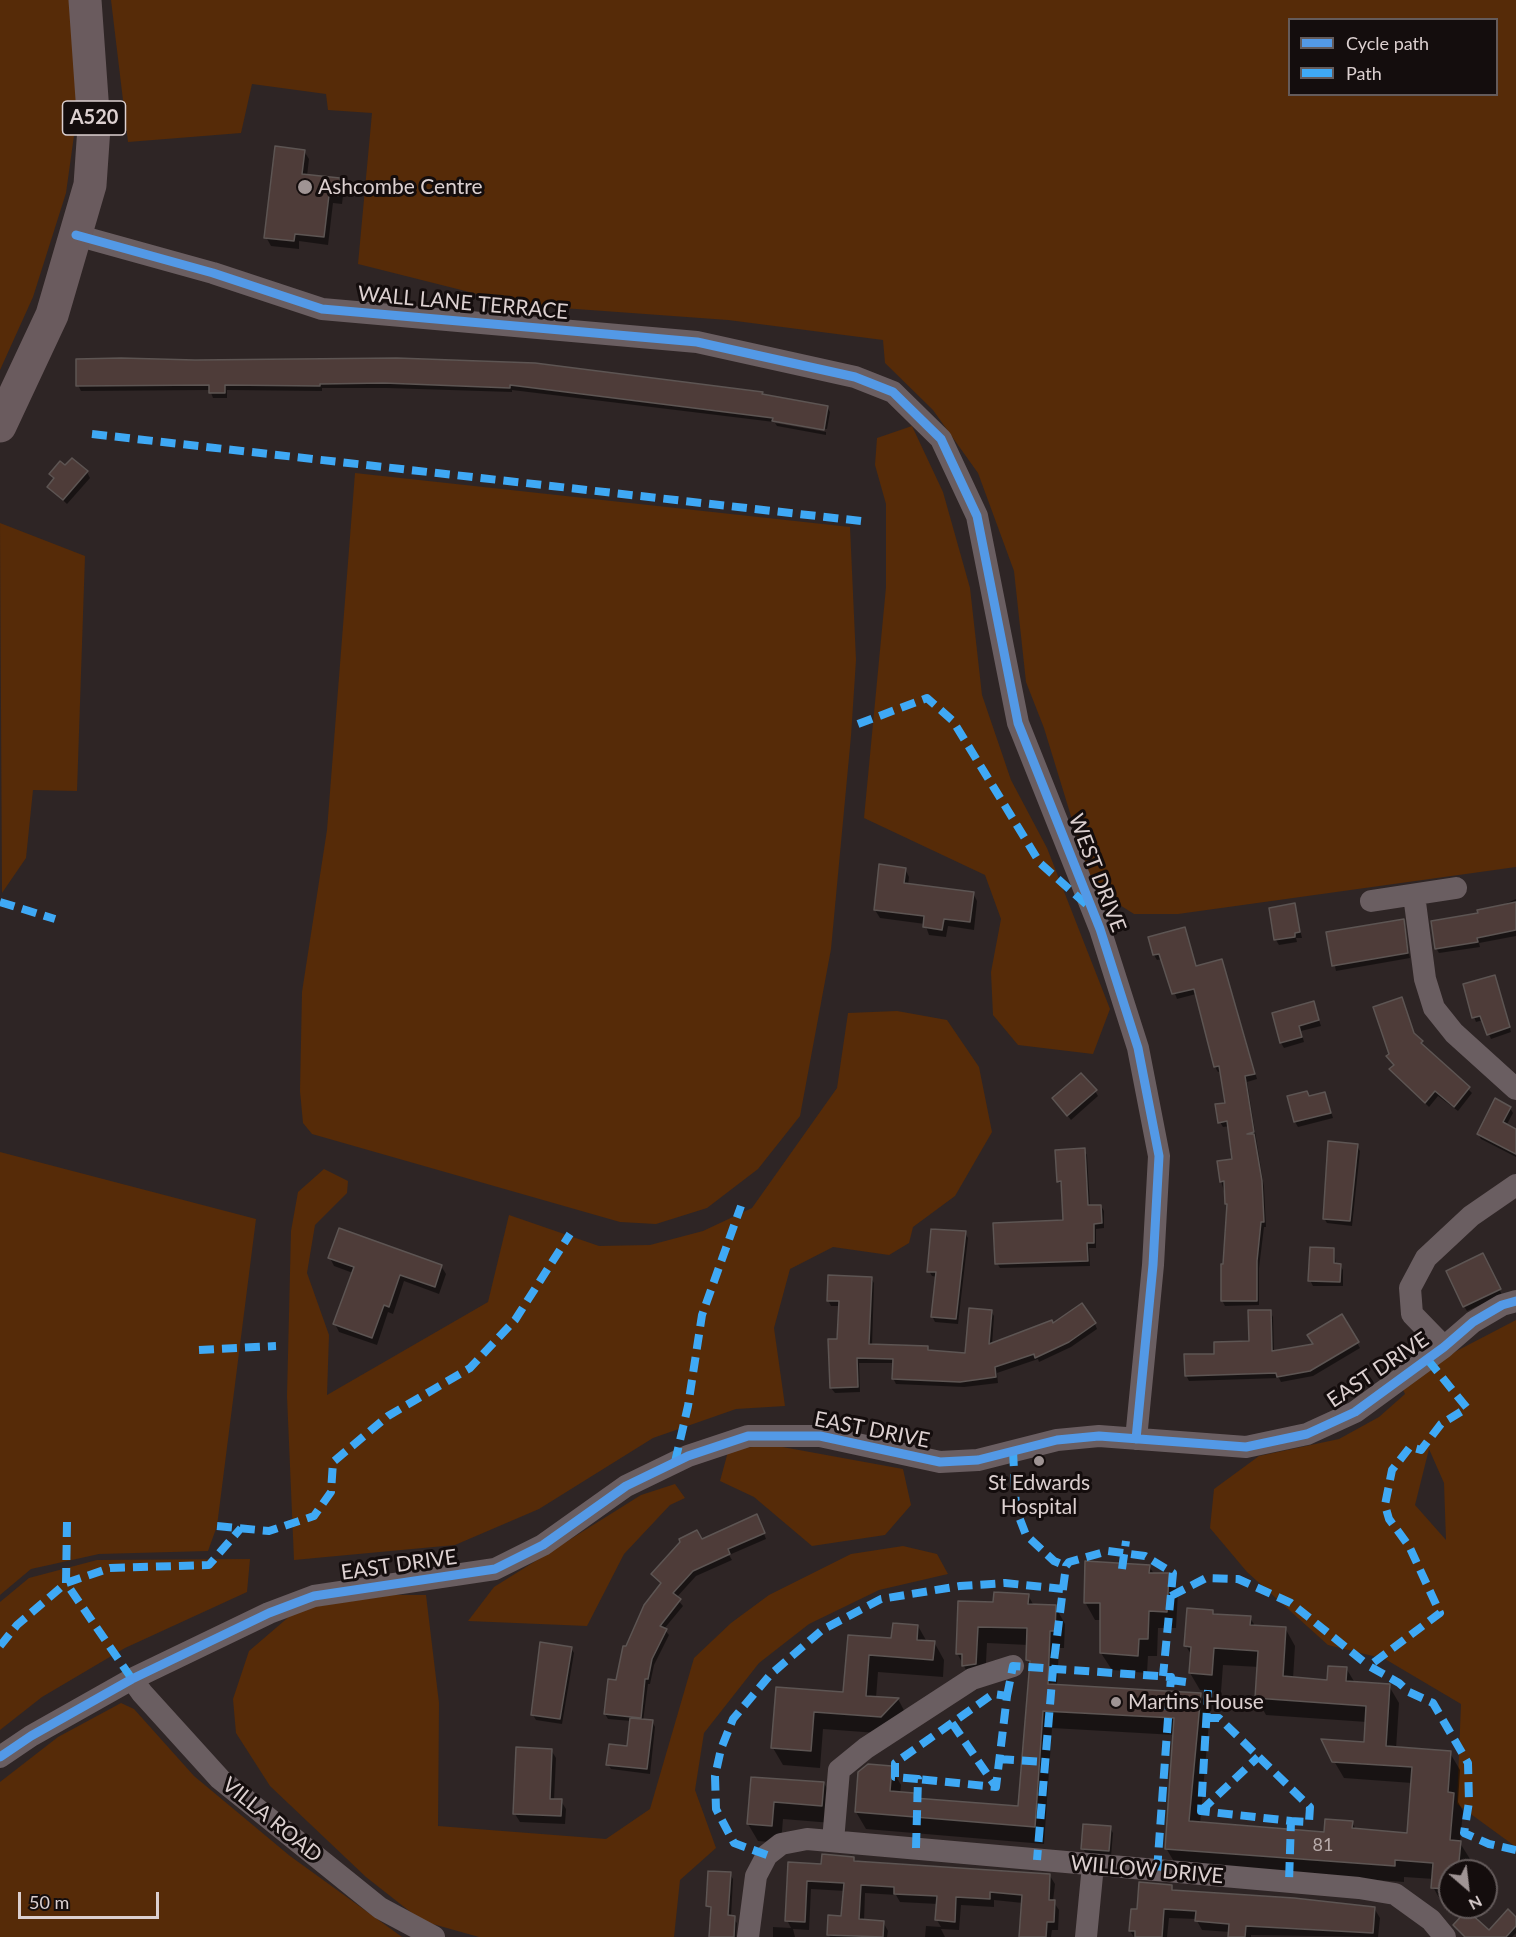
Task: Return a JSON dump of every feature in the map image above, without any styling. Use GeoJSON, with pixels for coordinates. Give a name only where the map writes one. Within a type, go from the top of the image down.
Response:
{"type":"FeatureCollection","features":[{"type":"Feature","properties":{"kind":"highway","name":"A520"},"geometry":{"type":"LineString","coordinates":[[0,426],[52,315],[90,184],[94,127],[85,0]]}},
{"type":"Feature","properties":{"kind":"street","name":"WALL LANE TERRACE"},"geometry":{"type":"LineString","coordinates":[[76,235],[213,273],[322,309],[697,342],[855,377]]}},
{"type":"Feature","properties":{"kind":"street","name":"WEST DRIVE"},"geometry":{"type":"LineString","coordinates":[[855,377],[893,392],[941,439],[977,516],[1018,723],[1100,929],[1138,1048],[1159,1156],[1152,1276],[1136,1439]]}},
{"type":"Feature","properties":{"kind":"street"},"geometry":{"type":"LineString","coordinates":[[1371,901],[1456,888]]}},
{"type":"Feature","properties":{"kind":"street"},"geometry":{"type":"LineString","coordinates":[[1414,895],[1425,979],[1434,1008],[1454,1034],[1516,1089]]}},
{"type":"Feature","properties":{"kind":"street"},"geometry":{"type":"LineString","coordinates":[[1444,1347],[1412,1314],[1410,1288],[1426,1258],[1472,1216],[1516,1185]]}},
{"type":"Feature","properties":{"kind":"street","name":"EAST DRIVE"},"geometry":{"type":"LineString","coordinates":[[0,1757],[132,1679],[201,1644],[314,1596],[495,1569],[543,1545],[626,1486],[688,1456],[748,1436],[820,1437],[940,1462],[978,1460],[1057,1440],[1099,1436],[1246,1447],[1307,1434],[1355,1412],[1444,1347],[1473,1322],[1502,1305],[1516,1301]]}},
{"type":"Feature","properties":{"kind":"street"},"geometry":{"type":"LineString","coordinates":[[833,1841],[839,1770],[866,1748],[972,1679],[1013,1666]]}},
{"type":"Feature","properties":{"kind":"street","name":"VILLA ROAD"},"geometry":{"type":"LineString","coordinates":[[132,1679],[220,1779],[380,1908],[434,1937]]}},
{"type":"Feature","properties":{"kind":"street","name":"WILLOW DRIVE"},"geometry":{"type":"LineString","coordinates":[[748,1937],[756,1876],[766,1855],[781,1844],[807,1839],[1359,1888],[1395,1894],[1431,1920],[1445,1937]]}},
{"type":"Feature","properties":{"kind":"street"},"geometry":{"type":"LineString","coordinates":[[1086,1937],[1093,1865]]}},
{"type":"Feature","properties":{"kind":"shaded area"},"geometry":{"type":"Polygon","coordinates":[[[0,0],[69,0],[79,54],[76,121],[66,193],[33,297],[0,370],[0,0]]]}},
{"type":"Feature","properties":{"kind":"shaded area"},"geometry":{"type":"Polygon","coordinates":[[[111,0],[1516,0],[1516,867],[1178,914],[1134,914],[1093,888],[1044,728],[1026,682],[1014,571],[978,473],[933,410],[885,363],[883,340],[728,320],[521,305],[358,264],[372,113],[328,110],[326,94],[252,84],[241,133],[128,142],[111,0]]]}},
{"type":"Feature","properties":{"kind":"shaded area"},"geometry":{"type":"Polygon","coordinates":[[[912,426],[943,492],[970,588],[982,695],[1011,780],[1047,848],[1110,1009],[1093,1054],[1018,1045],[993,1015],[991,972],[1001,919],[985,875],[864,818],[886,587],[886,504],[875,465],[877,438],[912,426]]]}},
{"type":"Feature","properties":{"kind":"shaded area"},"geometry":{"type":"Polygon","coordinates":[[[355,473],[850,527],[856,660],[851,736],[831,949],[800,1116],[758,1169],[707,1208],[656,1224],[620,1222],[312,1134],[303,1123],[300,1091],[302,992],[327,830],[355,473]]]}},
{"type":"Feature","properties":{"kind":"shaded area"},"geometry":{"type":"Polygon","coordinates":[[[0,523],[85,556],[77,791],[33,790],[26,858],[2,893],[0,523]]]}},
{"type":"Feature","properties":{"kind":"shaded area"},"geometry":{"type":"Polygon","coordinates":[[[897,1011],[947,1020],[979,1067],[992,1132],[955,1196],[913,1227],[909,1243],[889,1255],[833,1247],[790,1269],[774,1328],[785,1406],[736,1409],[653,1438],[539,1509],[455,1545],[294,1560],[287,1396],[291,1231],[298,1192],[324,1169],[348,1181],[347,1193],[315,1225],[307,1273],[329,1335],[327,1395],[488,1302],[509,1215],[599,1246],[650,1245],[703,1231],[752,1208],[837,1088],[848,1013],[897,1011]]]}},
{"type":"Feature","properties":{"kind":"shaded area"},"geometry":{"type":"Polygon","coordinates":[[[0,1152],[256,1219],[217,1526],[208,1551],[99,1554],[31,1569],[0,1595],[0,1152]]]}},
{"type":"Feature","properties":{"kind":"shaded area"},"geometry":{"type":"Polygon","coordinates":[[[1516,1320],[1516,1847],[1457,1804],[1461,1704],[1385,1659],[1328,1645],[1247,1572],[1210,1528],[1214,1489],[1259,1456],[1339,1439],[1379,1417],[1405,1394],[1399,1381],[1516,1320]],[[1429,1449],[1415,1505],[1446,1540],[1444,1483],[1429,1449]]]}},
{"type":"Feature","properties":{"kind":"shaded area"},"geometry":{"type":"Polygon","coordinates":[[[777,1446],[903,1469],[911,1505],[885,1535],[812,1546],[754,1497],[720,1481],[729,1448],[777,1446]]]}},
{"type":"Feature","properties":{"kind":"shaded area"},"geometry":{"type":"Polygon","coordinates":[[[675,1484],[685,1498],[670,1505],[624,1554],[587,1626],[468,1621],[494,1587],[641,1495],[675,1484]]]}},
{"type":"Feature","properties":{"kind":"shaded area"},"geometry":{"type":"Polygon","coordinates":[[[903,1546],[937,1554],[948,1574],[879,1590],[809,1624],[759,1663],[704,1733],[695,1790],[716,1848],[680,1880],[674,1937],[479,1937],[422,1921],[366,1877],[270,1786],[236,1733],[233,1699],[249,1651],[298,1609],[392,1595],[426,1595],[439,1703],[438,1826],[606,1839],[650,1809],[694,1658],[731,1623],[769,1595],[851,1554],[903,1546]]]}},
{"type":"Feature","properties":{"kind":"shaded area"},"geometry":{"type":"Polygon","coordinates":[[[250,1559],[247,1592],[125,1648],[42,1697],[0,1730],[0,1602],[29,1578],[97,1560],[250,1559]]]}},
{"type":"Feature","properties":{"kind":"shaded area"},"geometry":{"type":"Polygon","coordinates":[[[121,1703],[134,1709],[194,1776],[290,1856],[402,1937],[0,1937],[0,1782],[58,1737],[121,1703]]]}},
{"type":"Feature","properties":{"kind":"building","name":"Ashcombe Centre"},"geometry":{"type":"Polygon","coordinates":[[[275,146],[305,150],[302,174],[340,178],[338,196],[329,195],[324,237],[295,234],[294,241],[264,238],[275,146]]]}},
{"type":"Feature","properties":{"kind":"building"},"geometry":{"type":"Polygon","coordinates":[[[397,358],[535,363],[763,392],[762,394],[828,406],[824,430],[772,421],[773,418],[510,385],[510,388],[384,383],[320,384],[320,386],[225,385],[225,393],[209,393],[209,385],[76,386],[76,359],[195,360],[397,358]]]}},
{"type":"Feature","properties":{"kind":"building"},"geometry":{"type":"Polygon","coordinates":[[[72,458],[88,471],[63,500],[47,487],[54,478],[49,474],[60,461],[65,465],[72,458]]]}},
{"type":"Feature","properties":{"kind":"building"},"geometry":{"type":"Polygon","coordinates":[[[879,864],[906,868],[904,883],[974,892],[970,922],[944,919],[942,930],[923,927],[924,916],[874,910],[879,864]]]}},
{"type":"Feature","properties":{"kind":"building"},"geometry":{"type":"Polygon","coordinates":[[[1516,902],[1516,930],[1477,938],[1478,942],[1435,949],[1431,921],[1478,913],[1477,910],[1516,902]]]}},
{"type":"Feature","properties":{"kind":"building"},"geometry":{"type":"Polygon","coordinates":[[[1295,903],[1300,932],[1295,933],[1295,937],[1274,940],[1269,908],[1295,903]]]}},
{"type":"Feature","properties":{"kind":"building"},"geometry":{"type":"Polygon","coordinates":[[[1404,919],[1408,953],[1332,966],[1326,932],[1404,919]]]}},
{"type":"Feature","properties":{"kind":"building"},"geometry":{"type":"Polygon","coordinates":[[[1185,927],[1196,966],[1222,959],[1255,1074],[1245,1076],[1254,1132],[1247,1134],[1254,1134],[1262,1181],[1264,1222],[1261,1222],[1257,1261],[1257,1301],[1221,1301],[1221,1264],[1223,1264],[1227,1204],[1225,1204],[1224,1181],[1220,1182],[1217,1161],[1232,1159],[1227,1121],[1218,1123],[1215,1104],[1225,1103],[1219,1066],[1214,1067],[1194,989],[1172,994],[1159,954],[1153,955],[1148,937],[1185,927]]]}},
{"type":"Feature","properties":{"kind":"building"},"geometry":{"type":"Polygon","coordinates":[[[1495,975],[1510,1027],[1487,1035],[1480,1016],[1472,1018],[1463,984],[1495,975]]]}},
{"type":"Feature","properties":{"kind":"building"},"geometry":{"type":"Polygon","coordinates":[[[1402,997],[1414,1033],[1423,1041],[1421,1043],[1470,1087],[1454,1107],[1435,1091],[1425,1103],[1389,1069],[1394,1065],[1386,1056],[1389,1054],[1373,1007],[1402,997]]]}},
{"type":"Feature","properties":{"kind":"building"},"geometry":{"type":"Polygon","coordinates":[[[1314,1001],[1319,1020],[1299,1026],[1302,1037],[1280,1043],[1272,1013],[1314,1001]]]}},
{"type":"Feature","properties":{"kind":"building"},"geometry":{"type":"Polygon","coordinates":[[[1081,1073],[1097,1090],[1067,1116],[1052,1098],[1081,1073]]]}},
{"type":"Feature","properties":{"kind":"building"},"geometry":{"type":"Polygon","coordinates":[[[1307,1091],[1309,1096],[1325,1092],[1331,1113],[1294,1122],[1287,1096],[1307,1091]]]}},
{"type":"Feature","properties":{"kind":"building"},"geometry":{"type":"Polygon","coordinates":[[[1495,1098],[1511,1107],[1503,1122],[1516,1129],[1516,1154],[1477,1134],[1495,1098]]]}},
{"type":"Feature","properties":{"kind":"building"},"geometry":{"type":"Polygon","coordinates":[[[1328,1141],[1358,1144],[1350,1221],[1323,1219],[1328,1141]]]}},
{"type":"Feature","properties":{"kind":"building"},"geometry":{"type":"Polygon","coordinates":[[[1085,1148],[1088,1205],[1101,1205],[1102,1223],[1094,1224],[1094,1243],[1087,1243],[1088,1261],[995,1264],[993,1223],[1063,1220],[1061,1181],[1057,1182],[1055,1150],[1085,1148]]]}},
{"type":"Feature","properties":{"kind":"building"},"geometry":{"type":"Polygon","coordinates":[[[339,1228],[442,1265],[435,1287],[400,1275],[389,1307],[384,1305],[372,1338],[333,1324],[354,1267],[328,1258],[339,1228]]]}},
{"type":"Feature","properties":{"kind":"building"},"geometry":{"type":"Polygon","coordinates":[[[931,1229],[966,1231],[956,1319],[931,1317],[936,1272],[927,1272],[931,1229]]]}},
{"type":"Feature","properties":{"kind":"building"},"geometry":{"type":"Polygon","coordinates":[[[1310,1247],[1334,1248],[1334,1263],[1341,1264],[1340,1282],[1308,1281],[1310,1247]]]}},
{"type":"Feature","properties":{"kind":"building"},"geometry":{"type":"Polygon","coordinates":[[[1483,1253],[1501,1289],[1463,1307],[1446,1271],[1483,1253]]]}},
{"type":"Feature","properties":{"kind":"building"},"geometry":{"type":"Polygon","coordinates":[[[828,1275],[872,1277],[869,1344],[928,1346],[928,1350],[965,1353],[969,1308],[992,1310],[989,1344],[1052,1320],[1053,1323],[1082,1303],[1096,1323],[1069,1342],[1035,1358],[1034,1354],[995,1367],[996,1377],[960,1382],[892,1379],[893,1359],[857,1358],[858,1387],[830,1388],[828,1339],[837,1339],[839,1301],[827,1301],[828,1275]]]}},
{"type":"Feature","properties":{"kind":"building"},"geometry":{"type":"Polygon","coordinates":[[[1248,1310],[1271,1310],[1272,1351],[1313,1344],[1307,1335],[1342,1314],[1359,1342],[1310,1371],[1277,1377],[1276,1373],[1185,1376],[1184,1354],[1214,1354],[1214,1342],[1249,1341],[1248,1310]]]}},
{"type":"Feature","properties":{"kind":"building"},"geometry":{"type":"Polygon","coordinates":[[[757,1514],[765,1533],[728,1549],[730,1554],[693,1571],[673,1593],[681,1599],[660,1626],[667,1629],[652,1659],[648,1679],[645,1679],[641,1718],[604,1714],[608,1679],[616,1680],[623,1646],[626,1646],[644,1605],[661,1583],[651,1574],[680,1542],[679,1539],[697,1530],[702,1539],[757,1514]]]}},
{"type":"Feature","properties":{"kind":"building"},"geometry":{"type":"Polygon","coordinates":[[[1085,1561],[1150,1565],[1149,1573],[1169,1573],[1167,1612],[1149,1611],[1148,1639],[1139,1639],[1138,1656],[1100,1653],[1100,1603],[1084,1603],[1085,1561]]]}},
{"type":"Feature","properties":{"kind":"building"},"geometry":{"type":"Polygon","coordinates":[[[994,1592],[1029,1594],[1028,1604],[1056,1605],[1055,1631],[1050,1631],[1048,1684],[1201,1693],[1189,1821],[1324,1832],[1325,1819],[1353,1821],[1352,1828],[1407,1833],[1412,1767],[1332,1762],[1321,1739],[1364,1742],[1366,1706],[1255,1698],[1258,1651],[1214,1648],[1212,1675],[1189,1673],[1191,1647],[1184,1646],[1187,1608],[1213,1610],[1213,1614],[1251,1616],[1250,1625],[1286,1627],[1283,1676],[1327,1680],[1328,1666],[1347,1667],[1346,1681],[1390,1684],[1386,1746],[1451,1751],[1448,1792],[1454,1793],[1450,1840],[1461,1841],[1459,1859],[1438,1859],[1438,1888],[1431,1888],[1433,1863],[1395,1860],[1395,1866],[1165,1849],[1174,1718],[1043,1711],[1035,1827],[855,1812],[858,1772],[868,1764],[892,1766],[890,1791],[914,1793],[914,1798],[1018,1806],[1030,1661],[1026,1660],[1027,1628],[978,1627],[976,1664],[962,1666],[962,1654],[956,1654],[958,1601],[993,1602],[994,1592]]]}},
{"type":"Feature","properties":{"kind":"building"},"geometry":{"type":"Polygon","coordinates":[[[893,1623],[918,1625],[917,1640],[935,1641],[933,1660],[869,1655],[866,1696],[899,1698],[881,1717],[814,1712],[811,1751],[771,1748],[776,1687],[843,1692],[848,1635],[891,1638],[893,1623]]]}},
{"type":"Feature","properties":{"kind":"building"},"geometry":{"type":"Polygon","coordinates":[[[540,1642],[572,1647],[560,1719],[531,1715],[540,1642]]]}},
{"type":"Feature","properties":{"kind":"building"},"geometry":{"type":"Polygon","coordinates":[[[630,1718],[653,1720],[647,1769],[606,1765],[609,1744],[627,1746],[630,1718]]]}},
{"type":"Feature","properties":{"kind":"building"},"geometry":{"type":"Polygon","coordinates":[[[516,1747],[552,1749],[550,1799],[562,1799],[561,1816],[513,1814],[516,1747]]]}},
{"type":"Feature","properties":{"kind":"building"},"geometry":{"type":"Polygon","coordinates":[[[751,1777],[824,1782],[822,1806],[774,1802],[772,1826],[747,1824],[751,1777]]]}},
{"type":"Feature","properties":{"kind":"building"},"geometry":{"type":"Polygon","coordinates":[[[1083,1824],[1111,1826],[1109,1851],[1081,1849],[1083,1824]]]}},
{"type":"Feature","properties":{"kind":"building"},"geometry":{"type":"Polygon","coordinates":[[[822,1854],[854,1857],[854,1861],[1050,1874],[1049,1900],[1055,1900],[1054,1922],[1047,1922],[1046,1937],[1019,1937],[1022,1895],[990,1892],[990,1899],[956,1897],[955,1922],[935,1920],[937,1896],[894,1894],[894,1887],[861,1885],[859,1919],[884,1921],[883,1937],[827,1935],[828,1915],[841,1916],[844,1883],[807,1881],[805,1922],[785,1921],[788,1862],[821,1864],[822,1854]]]}},
{"type":"Feature","properties":{"kind":"building"},"geometry":{"type":"Polygon","coordinates":[[[708,1871],[731,1872],[728,1915],[735,1916],[734,1937],[709,1937],[711,1907],[706,1906],[708,1871]]]}},
{"type":"Feature","properties":{"kind":"building"},"geometry":{"type":"Polygon","coordinates":[[[1139,1882],[1172,1885],[1172,1890],[1294,1898],[1375,1907],[1373,1933],[1246,1926],[1245,1937],[1228,1937],[1229,1924],[1195,1921],[1196,1911],[1164,1909],[1162,1937],[1135,1937],[1135,1931],[1129,1931],[1131,1909],[1137,1909],[1139,1882]]]}},
{"type":"Feature","properties":{"kind":"building"},"geometry":{"type":"Polygon","coordinates":[[[1508,1909],[1516,1917],[1516,1926],[1506,1937],[1465,1937],[1453,1925],[1459,1919],[1477,1919],[1489,1930],[1508,1909]]]}},
{"type":"Feature","properties":{"kind":"marked path"},"geometry":{"type":"LineString","coordinates":[[92,434],[861,521]]}},
{"type":"Feature","properties":{"kind":"marked path"},"geometry":{"type":"LineString","coordinates":[[858,724],[927,698],[953,721],[1040,863],[1088,906]]}},
{"type":"Feature","properties":{"kind":"marked path"},"geometry":{"type":"LineString","coordinates":[[0,902],[55,919]]}},
{"type":"Feature","properties":{"kind":"marked path"},"geometry":{"type":"LineString","coordinates":[[675,1462],[688,1406],[702,1315],[741,1206]]}},
{"type":"Feature","properties":{"kind":"marked path"},"geometry":{"type":"LineString","coordinates":[[217,1526],[269,1531],[314,1516],[331,1492],[333,1462],[388,1416],[470,1368],[515,1320],[570,1234]]}},
{"type":"Feature","properties":{"kind":"marked path"},"geometry":{"type":"LineString","coordinates":[[199,1350],[276,1346]]}},
{"type":"Feature","properties":{"kind":"marked path"},"geometry":{"type":"LineString","coordinates":[[1428,1360],[1467,1408],[1441,1424],[1421,1450],[1410,1447],[1392,1470],[1385,1505],[1389,1519],[1409,1546],[1440,1613],[1369,1666],[1399,1683],[1409,1692],[1433,1703],[1468,1763],[1469,1802],[1464,1833],[1489,1844],[1516,1850]]}},
{"type":"Feature","properties":{"kind":"marked path"},"geometry":{"type":"LineString","coordinates":[[1013,1451],[1016,1509],[1026,1535],[1054,1561],[1066,1566]]}},
{"type":"Feature","properties":{"kind":"marked path"},"geometry":{"type":"LineString","coordinates":[[67,1522],[66,1583],[132,1679]]}},
{"type":"Feature","properties":{"kind":"marked path"},"geometry":{"type":"LineString","coordinates":[[0,1646],[17,1625],[66,1583],[110,1568],[209,1565],[241,1528]]}},
{"type":"Feature","properties":{"kind":"marked path"},"geometry":{"type":"LineString","coordinates":[[1122,1569],[1126,1541]]}},
{"type":"Feature","properties":{"kind":"marked path"},"geometry":{"type":"LineString","coordinates":[[1063,1589],[1066,1566],[1069,1562],[1108,1551],[1145,1556],[1173,1573],[1163,1676]]}},
{"type":"Feature","properties":{"kind":"marked path"},"geometry":{"type":"LineString","coordinates":[[1171,1596],[1206,1578],[1238,1579],[1291,1603],[1369,1666]]}},
{"type":"Feature","properties":{"kind":"marked path"},"geometry":{"type":"LineString","coordinates":[[767,1855],[734,1843],[716,1809],[715,1776],[721,1749],[733,1719],[770,1675],[822,1630],[881,1599],[960,1586],[1005,1583],[1063,1589],[1053,1669],[1037,1860]]}},
{"type":"Feature","properties":{"kind":"marked path"},"geometry":{"type":"LineString","coordinates":[[1007,1696],[1013,1666],[1171,1677],[1157,1871]]}},
{"type":"Feature","properties":{"kind":"marked path"},"geometry":{"type":"LineString","coordinates":[[1171,1680],[1186,1682],[1185,1689]]}},
{"type":"Feature","properties":{"kind":"marked path"},"geometry":{"type":"LineString","coordinates":[[1208,1690],[1201,1811],[1291,1821],[1289,1882]]}},
{"type":"Feature","properties":{"kind":"marked path"},"geometry":{"type":"LineString","coordinates":[[916,1848],[918,1779],[895,1777],[895,1763],[993,1694],[1007,1696],[996,1787],[918,1779]]}},
{"type":"Feature","properties":{"kind":"marked path"},"geometry":{"type":"LineString","coordinates":[[1206,1718],[1219,1718],[1310,1807],[1309,1822],[1291,1821]]}},
{"type":"Feature","properties":{"kind":"marked path"},"geometry":{"type":"LineString","coordinates":[[952,1723],[996,1787]]}},
{"type":"Feature","properties":{"kind":"marked path"},"geometry":{"type":"LineString","coordinates":[[1201,1811],[1258,1757]]}},
{"type":"Feature","properties":{"kind":"marked path"},"geometry":{"type":"LineString","coordinates":[[999,1759],[1045,1762]]}},
{"type":"Feature","properties":{"kind":"cycle path"},"geometry":{"type":"LineString","coordinates":[[76,235],[213,273],[322,309],[697,342],[855,377],[893,392],[941,439],[977,516],[1018,723],[1100,929],[1138,1048],[1159,1156],[1153,1265],[1136,1439]]}},
{"type":"Feature","properties":{"kind":"cycle path"},"geometry":{"type":"LineString","coordinates":[[0,1757],[31,1736],[132,1679],[269,1613],[314,1596],[495,1569],[543,1545],[626,1486],[688,1456],[748,1436],[820,1436],[940,1462],[978,1460],[1057,1440],[1099,1436],[1246,1447],[1307,1434],[1355,1412],[1444,1347],[1473,1322],[1502,1305],[1516,1301]]}},
{"type":"Feature","properties":{"kind":"place","name":"Ashcombe Centre"},"geometry":{"type":"Point","coordinates":[305,187]}},
{"type":"Feature","properties":{"kind":"place","name":"St Edwards Hospital"},"geometry":{"type":"Point","coordinates":[1039,1461]}},
{"type":"Feature","properties":{"kind":"place","name":"Martins House"},"geometry":{"type":"Point","coordinates":[1116,1702]}}]}
